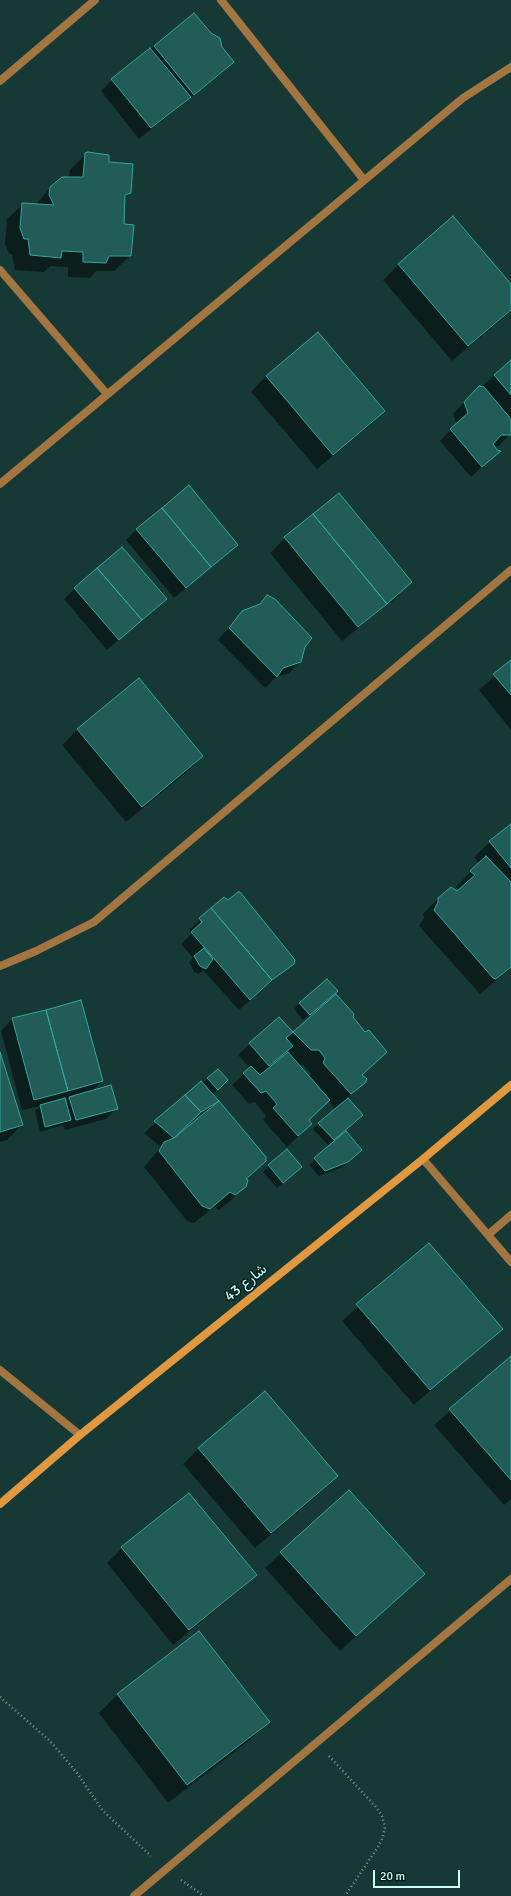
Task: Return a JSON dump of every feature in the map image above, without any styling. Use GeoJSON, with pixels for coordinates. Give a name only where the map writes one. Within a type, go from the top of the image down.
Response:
{"type":"FeatureCollection","features":[{"type":"Feature","properties":{"kind":"street"},"geometry":{"type":"LineString","coordinates":[[0,82],[95,0]]}},
{"type":"Feature","properties":{"kind":"street"},"geometry":{"type":"LineString","coordinates":[[222,0],[364,180]]}},
{"type":"Feature","properties":{"kind":"street"},"geometry":{"type":"LineString","coordinates":[[0,484],[463,98],[511,67]]}},
{"type":"Feature","properties":{"kind":"street"},"geometry":{"type":"LineString","coordinates":[[0,270],[107,394]]}},
{"type":"Feature","properties":{"kind":"street"},"geometry":{"type":"LineString","coordinates":[[0,966],[36,951],[94,922],[511,570]]}},
{"type":"Feature","properties":{"kind":"street","name":"شارع 43"},"geometry":{"type":"LineString","coordinates":[[0,1504],[80,1435],[423,1159],[511,1085]]}},
{"type":"Feature","properties":{"kind":"street"},"geometry":{"type":"LineString","coordinates":[[423,1159],[511,1262]]}},
{"type":"Feature","properties":{"kind":"street"},"geometry":{"type":"LineString","coordinates":[[488,1235],[511,1215]]}},
{"type":"Feature","properties":{"kind":"street"},"geometry":{"type":"LineString","coordinates":[[0,1370],[80,1435]]}},
{"type":"Feature","properties":{"kind":"street"},"geometry":{"type":"LineString","coordinates":[[134,1896],[511,1579]]}},
{"type":"Feature","properties":{"kind":"path"},"geometry":{"type":"LineString","coordinates":[[0,1697],[50,1741],[77,1773],[103,1811],[165,1869],[204,1896]]}},
{"type":"Feature","properties":{"kind":"path"},"geometry":{"type":"LineString","coordinates":[[317,1742],[376,1807],[382,1816],[385,1826],[383,1837],[378,1847],[345,1896]]}},
{"type":"Feature","properties":{"kind":"building"},"geometry":{"type":"Polygon","coordinates":[[[194,13],[211,33],[220,38],[222,47],[234,62],[194,95],[154,46],[194,13]]]}},
{"type":"Feature","properties":{"kind":"building"},"geometry":{"type":"Polygon","coordinates":[[[150,48],[191,97],[151,128],[111,79],[150,48]]]}},
{"type":"Feature","properties":{"kind":"building"},"geometry":{"type":"Polygon","coordinates":[[[88,152],[109,155],[109,162],[133,164],[131,193],[125,195],[124,224],[134,225],[131,256],[109,256],[106,263],[83,262],[83,252],[62,251],[61,258],[30,255],[28,239],[24,239],[20,228],[22,203],[54,205],[49,195],[50,187],[62,177],[83,177],[85,153],[88,152]]]}},
{"type":"Feature","properties":{"kind":"building"},"geometry":{"type":"Polygon","coordinates":[[[453,216],[511,284],[511,310],[468,346],[398,264],[453,216]]]}},
{"type":"Feature","properties":{"kind":"building"},"geometry":{"type":"Polygon","coordinates":[[[318,332],[385,411],[333,455],[266,376],[318,332]]]}},
{"type":"Feature","properties":{"kind":"building"},"geometry":{"type":"Polygon","coordinates":[[[511,360],[511,395],[494,375],[511,360]]]}},
{"type":"Feature","properties":{"kind":"building"},"geometry":{"type":"Polygon","coordinates":[[[479,386],[484,387],[511,419],[511,435],[501,435],[493,444],[497,450],[501,451],[482,467],[450,429],[468,413],[464,402],[479,386]]]}},
{"type":"Feature","properties":{"kind":"building"},"geometry":{"type":"Polygon","coordinates":[[[189,485],[238,545],[211,567],[162,508],[189,485]]]}},
{"type":"Feature","properties":{"kind":"building"},"geometry":{"type":"Polygon","coordinates":[[[339,493],[412,582],[387,604],[313,514],[339,493]]]}},
{"type":"Feature","properties":{"kind":"building"},"geometry":{"type":"Polygon","coordinates":[[[162,508],[211,567],[186,588],[136,529],[162,508]]]}},
{"type":"Feature","properties":{"kind":"building"},"geometry":{"type":"Polygon","coordinates":[[[313,514],[387,604],[358,627],[284,537],[313,514]]]}},
{"type":"Feature","properties":{"kind":"building"},"geometry":{"type":"Polygon","coordinates":[[[122,547],[167,599],[142,620],[97,568],[122,547]]]}},
{"type":"Feature","properties":{"kind":"building"},"geometry":{"type":"Polygon","coordinates":[[[97,568],[142,620],[119,640],[74,588],[97,568]]]}},
{"type":"Feature","properties":{"kind":"building"},"geometry":{"type":"Polygon","coordinates":[[[267,595],[275,599],[312,638],[305,647],[301,662],[283,668],[277,677],[229,628],[242,611],[260,604],[267,595]]]}},
{"type":"Feature","properties":{"kind":"building"},"geometry":{"type":"Polygon","coordinates":[[[511,660],[511,695],[493,674],[511,660]]]}},
{"type":"Feature","properties":{"kind":"building"},"geometry":{"type":"Polygon","coordinates":[[[139,678],[203,756],[142,807],[77,729],[139,678]]]}},
{"type":"Feature","properties":{"kind":"building"},"geometry":{"type":"Polygon","coordinates":[[[511,824],[511,868],[489,841],[511,824]]]}},
{"type":"Feature","properties":{"kind":"building"},"geometry":{"type":"Polygon","coordinates":[[[486,856],[511,882],[511,967],[496,979],[493,978],[434,910],[438,902],[438,898],[451,887],[457,891],[475,875],[470,871],[486,856]]]}},
{"type":"Feature","properties":{"kind":"building"},"geometry":{"type":"Polygon","coordinates":[[[240,892],[295,960],[294,964],[272,980],[211,908],[224,897],[228,900],[240,892]]]}},
{"type":"Feature","properties":{"kind":"building"},"geometry":{"type":"Polygon","coordinates":[[[211,908],[272,980],[250,1000],[191,932],[202,922],[199,918],[211,908]]]}},
{"type":"Feature","properties":{"kind":"building"},"geometry":{"type":"Polygon","coordinates":[[[204,948],[213,959],[206,969],[200,966],[194,956],[204,948]]]}},
{"type":"Feature","properties":{"kind":"building"},"geometry":{"type":"Polygon","coordinates":[[[327,979],[338,991],[310,1015],[299,1003],[327,979]]]}},
{"type":"Feature","properties":{"kind":"building"},"geometry":{"type":"Polygon","coordinates":[[[336,994],[354,1014],[353,1017],[365,1032],[369,1030],[387,1052],[362,1075],[367,1079],[365,1083],[351,1094],[323,1063],[325,1058],[319,1050],[311,1050],[293,1032],[336,994]]]}},
{"type":"Feature","properties":{"kind":"building"},"geometry":{"type":"Polygon","coordinates":[[[81,1000],[103,1081],[68,1091],[46,1010],[81,1000]]]}},
{"type":"Feature","properties":{"kind":"building"},"geometry":{"type":"Polygon","coordinates":[[[46,1010],[68,1091],[34,1100],[12,1018],[46,1010]]]}},
{"type":"Feature","properties":{"kind":"building"},"geometry":{"type":"Polygon","coordinates":[[[279,1017],[293,1032],[286,1038],[293,1046],[269,1066],[249,1043],[279,1017]]]}},
{"type":"Feature","properties":{"kind":"building"},"geometry":{"type":"Polygon","coordinates":[[[0,1052],[23,1125],[0,1132],[0,1052]]]}},
{"type":"Feature","properties":{"kind":"building"},"geometry":{"type":"Polygon","coordinates":[[[288,1052],[330,1100],[309,1120],[312,1124],[298,1136],[273,1108],[277,1104],[266,1091],[261,1093],[243,1073],[251,1066],[260,1075],[288,1052]]]}},
{"type":"Feature","properties":{"kind":"building"},"geometry":{"type":"Polygon","coordinates":[[[218,1069],[228,1080],[218,1090],[207,1078],[218,1069]]]}},
{"type":"Feature","properties":{"kind":"building"},"geometry":{"type":"Polygon","coordinates":[[[201,1081],[219,1101],[201,1112],[185,1095],[201,1081]]]}},
{"type":"Feature","properties":{"kind":"building"},"geometry":{"type":"Polygon","coordinates":[[[111,1085],[118,1109],[76,1120],[69,1097],[111,1085]]]}},
{"type":"Feature","properties":{"kind":"building"},"geometry":{"type":"Polygon","coordinates":[[[185,1095],[201,1112],[174,1138],[154,1121],[185,1095]]]}},
{"type":"Feature","properties":{"kind":"building"},"geometry":{"type":"Polygon","coordinates":[[[65,1098],[71,1120],[45,1127],[40,1105],[65,1098]]]}},
{"type":"Feature","properties":{"kind":"building"},"geometry":{"type":"Polygon","coordinates":[[[348,1098],[363,1115],[334,1140],[318,1123],[348,1098]]]}},
{"type":"Feature","properties":{"kind":"building"},"geometry":{"type":"Polygon","coordinates":[[[219,1101],[266,1157],[266,1161],[246,1179],[248,1180],[246,1187],[235,1195],[230,1192],[210,1209],[202,1206],[159,1151],[164,1142],[174,1138],[219,1101]]]}},
{"type":"Feature","properties":{"kind":"building"},"geometry":{"type":"Polygon","coordinates":[[[346,1131],[362,1150],[348,1162],[325,1171],[314,1158],[346,1131]]]}},
{"type":"Feature","properties":{"kind":"building"},"geometry":{"type":"Polygon","coordinates":[[[287,1149],[302,1167],[283,1183],[268,1165],[287,1149]]]}},
{"type":"Feature","properties":{"kind":"building"},"geometry":{"type":"Polygon","coordinates":[[[429,1243],[503,1329],[430,1390],[356,1304],[429,1243]]]}},
{"type":"Feature","properties":{"kind":"building"},"geometry":{"type":"Polygon","coordinates":[[[511,1356],[511,1480],[449,1409],[511,1356]]]}},
{"type":"Feature","properties":{"kind":"building"},"geometry":{"type":"Polygon","coordinates":[[[265,1391],[338,1476],[271,1533],[198,1448],[265,1391]]]}},
{"type":"Feature","properties":{"kind":"building"},"geometry":{"type":"Polygon","coordinates":[[[349,1490],[425,1574],[356,1636],[280,1552],[349,1490]]]}},
{"type":"Feature","properties":{"kind":"building"},"geometry":{"type":"Polygon","coordinates":[[[189,1493],[257,1575],[189,1630],[121,1547],[189,1493]]]}},
{"type":"Feature","properties":{"kind":"building"},"geometry":{"type":"Polygon","coordinates":[[[199,1631],[270,1722],[187,1785],[117,1694],[199,1631]]]}}]}
